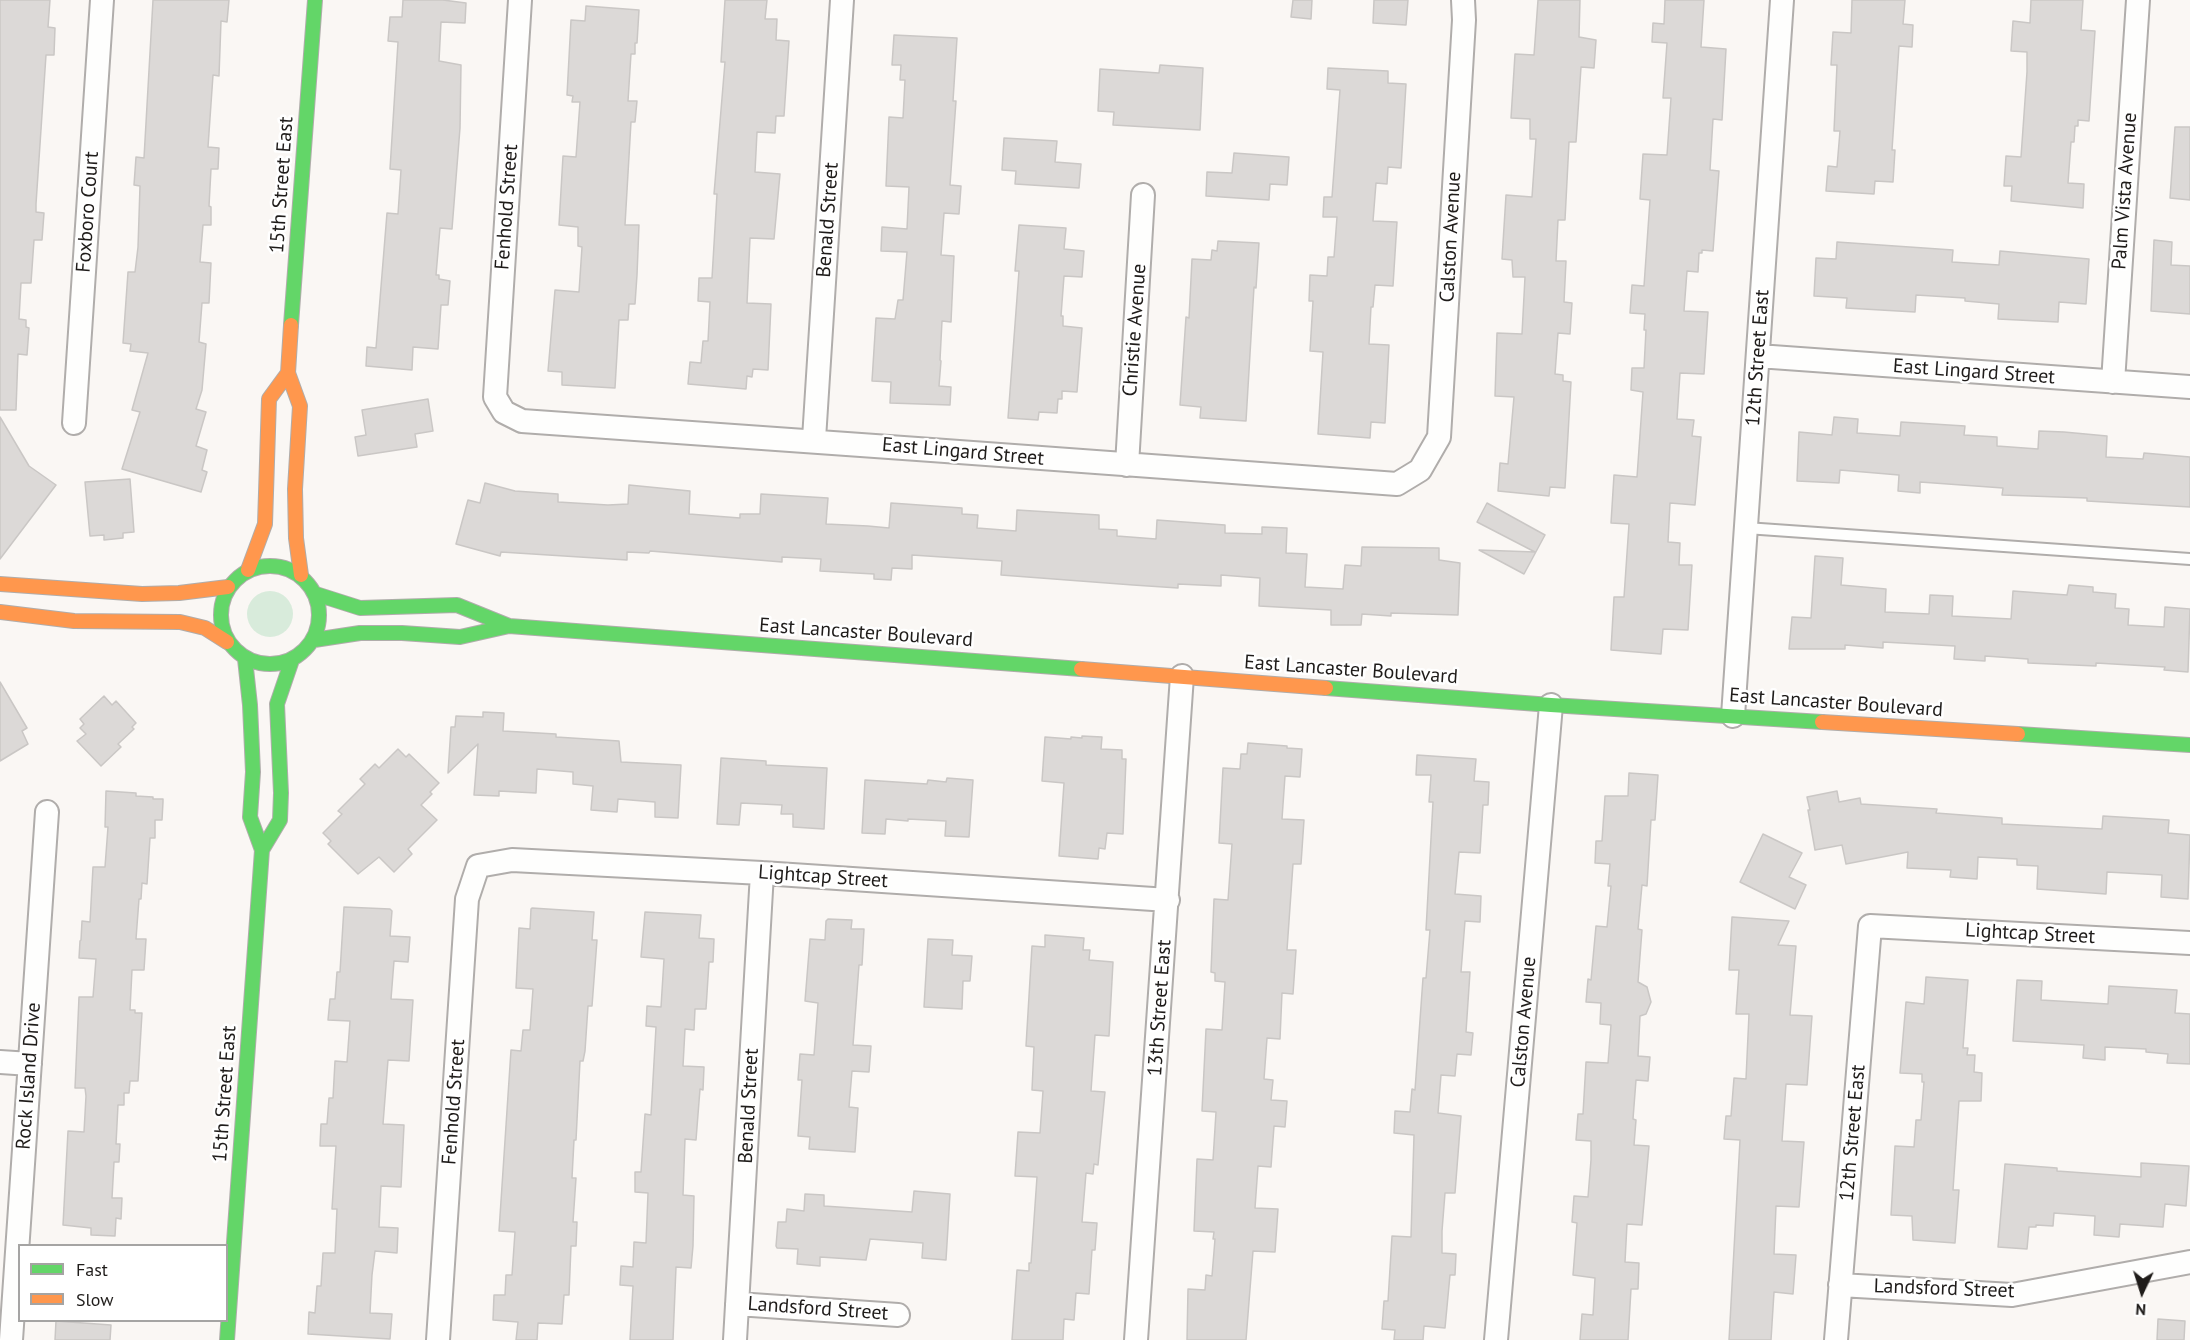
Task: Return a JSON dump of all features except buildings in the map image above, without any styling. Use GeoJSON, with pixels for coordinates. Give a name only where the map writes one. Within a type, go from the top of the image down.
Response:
{"type":"FeatureCollection","features":[{"type":"Feature","properties":{"kind":"main road","name":"15th Street East"},"geometry":{"type":"LineString","coordinates":[[301,575],[296,538],[295,489],[300,406],[288,373],[315,0]]}},
{"type":"Feature","properties":{"kind":"main road"},"geometry":{"type":"LineString","coordinates":[[248,570],[265,524],[269,399],[288,373]]}},
{"type":"Feature","properties":{"kind":"main road"},"geometry":{"type":"LineString","coordinates":[[0,584],[142,594],[179,593],[228,586],[248,570],[266,566],[286,567],[301,575],[316,594],[319,613],[314,640],[303,653],[292,660],[268,663],[246,659],[227,642],[204,628],[180,622],[74,621],[0,612]]}},
{"type":"Feature","properties":{"kind":"main road"},"geometry":{"type":"LineString","coordinates":[[227,642],[222,623],[222,605],[228,586]]}},
{"type":"Feature","properties":{"kind":"main road","name":"East Lancaster Boulevard"},"geometry":{"type":"LineString","coordinates":[[316,594],[360,608],[457,605],[509,626]]}},
{"type":"Feature","properties":{"kind":"main road","name":"East Lancaster Boulevard"},"geometry":{"type":"LineString","coordinates":[[314,640],[360,633],[460,637],[509,626],[1551,705],[2190,745]]}},
{"type":"Feature","properties":{"kind":"main road","name":"15th Street East"},"geometry":{"type":"LineString","coordinates":[[228,1340],[262,850],[250,816],[253,772],[246,659]]}},
{"type":"Feature","properties":{"kind":"main road","name":"15th Street East"},"geometry":{"type":"LineString","coordinates":[[262,850],[280,820],[277,704],[292,660]]}},
{"type":"Feature","properties":{"kind":"street","name":"Foxboro Court"},"geometry":{"type":"LineString","coordinates":[[74,423],[102,0]]}},
{"type":"Feature","properties":{"kind":"street","name":"Fenhold Street"},"geometry":{"type":"LineString","coordinates":[[504,411],[495,397],[520,0]]}},
{"type":"Feature","properties":{"kind":"street","name":"Benald Street"},"geometry":{"type":"LineString","coordinates":[[814,440],[842,0]]}},
{"type":"Feature","properties":{"kind":"street","name":"Calston Avenue"},"geometry":{"type":"LineString","coordinates":[[1420,470],[1439,437],[1463,0]]}},
{"type":"Feature","properties":{"kind":"street","name":"12th Street East"},"geometry":{"type":"LineString","coordinates":[[1733,716],[1782,0]]}},
{"type":"Feature","properties":{"kind":"street","name":"Palm Vista Avenue"},"geometry":{"type":"LineString","coordinates":[[2113,382],[2138,0]]}},
{"type":"Feature","properties":{"kind":"street","name":"Christie Avenue"},"geometry":{"type":"LineString","coordinates":[[1127,465],[1143,195]]}},
{"type":"Feature","properties":{"kind":"street","name":"East Lingard Street"},"geometry":{"type":"LineString","coordinates":[[1758,356],[2190,387]]}},
{"type":"Feature","properties":{"kind":"street","name":"East Lingard Street"},"geometry":{"type":"LineString","coordinates":[[504,411],[522,421],[814,440],[1397,484],[1420,470]]}},
{"type":"Feature","properties":{"kind":"street","name":"13th Street East"},"geometry":{"type":"LineString","coordinates":[[1136,1340],[1182,676]]}},
{"type":"Feature","properties":{"kind":"street","name":"Calston Avenue"},"geometry":{"type":"LineString","coordinates":[[1496,1340],[1551,705]]}},
{"type":"Feature","properties":{"kind":"street","name":"Rock Island Drive"},"geometry":{"type":"LineString","coordinates":[[11,1340],[47,812]]}},
{"type":"Feature","properties":{"kind":"street","name":"Lightcap Street"},"geometry":{"type":"LineString","coordinates":[[478,866],[512,860],[762,873],[1168,900]]}},
{"type":"Feature","properties":{"kind":"street","name":"Fenhold Street"},"geometry":{"type":"LineString","coordinates":[[438,1340],[467,899],[478,866]]}},
{"type":"Feature","properties":{"kind":"street","name":"Benald Street"},"geometry":{"type":"LineString","coordinates":[[735,1340],[762,873]]}},
{"type":"Feature","properties":{"kind":"street","name":"12th Street East"},"geometry":{"type":"LineString","coordinates":[[1836,1340],[1870,926]]}},
{"type":"Feature","properties":{"kind":"street","name":"Lightcap Street"},"geometry":{"type":"LineString","coordinates":[[1870,926],[2190,943]]}},
{"type":"Feature","properties":{"kind":"street"},"geometry":{"type":"LineString","coordinates":[[0,1062],[30,1064]]}},
{"type":"Feature","properties":{"kind":"street","name":"Landsford Street"},"geometry":{"type":"LineString","coordinates":[[1840,1285],[2012,1295],[2190,1262]]}},
{"type":"Feature","properties":{"kind":"street","name":"Landsford Street"},"geometry":{"type":"LineString","coordinates":[[737,1304],[898,1315]]}},
{"type":"Feature","properties":{"kind":"lane"},"geometry":{"type":"LineString","coordinates":[[1746,528],[2190,559]]}},
{"type":"Feature","properties":{"kind":"green space"},"geometry":{"type":"Polygon","coordinates":[[[270,591],[286,598],[293,614],[286,630],[270,637],[254,630],[247,614],[254,598],[270,591]]]}},
{"type":"Feature","properties":{"kind":"traffic: fast"},"geometry":{"type":"LineString","coordinates":[[291,325],[315,0]]}},
{"type":"Feature","properties":{"kind":"traffic: fast"},"geometry":{"type":"LineString","coordinates":[[270,566],[289,569],[305,580],[316,596],[319,615],[316,634],[305,650],[289,661],[270,664],[251,661],[235,650],[224,634],[221,615],[224,596],[235,580],[251,569],[270,566]]}},
{"type":"Feature","properties":{"kind":"traffic: fast"},"geometry":{"type":"LineString","coordinates":[[316,594],[360,608],[457,605],[509,626]]}},
{"type":"Feature","properties":{"kind":"traffic: fast"},"geometry":{"type":"LineString","coordinates":[[314,640],[360,633],[460,637],[509,626],[1081,669]]}},
{"type":"Feature","properties":{"kind":"traffic: fast"},"geometry":{"type":"LineString","coordinates":[[227,1340],[262,850],[250,817],[253,772],[245,659]]}},
{"type":"Feature","properties":{"kind":"traffic: fast"},"geometry":{"type":"LineString","coordinates":[[262,850],[280,820],[277,704],[292,660]]}},
{"type":"Feature","properties":{"kind":"traffic: fast"},"geometry":{"type":"LineString","coordinates":[[1326,688],[1822,722]]}},
{"type":"Feature","properties":{"kind":"traffic: fast"},"geometry":{"type":"LineString","coordinates":[[2018,734],[2190,745]]}},
{"type":"Feature","properties":{"kind":"traffic: slow"},"geometry":{"type":"LineString","coordinates":[[291,325],[288,373],[300,406],[295,489],[296,538],[301,575]]}},
{"type":"Feature","properties":{"kind":"traffic: slow"},"geometry":{"type":"LineString","coordinates":[[248,570],[265,524],[269,399],[288,373]]}},
{"type":"Feature","properties":{"kind":"traffic: slow"},"geometry":{"type":"LineString","coordinates":[[0,584],[142,594],[179,593],[228,587]]}},
{"type":"Feature","properties":{"kind":"traffic: slow"},"geometry":{"type":"LineString","coordinates":[[0,612],[74,621],[180,622],[205,628],[227,642]]}},
{"type":"Feature","properties":{"kind":"traffic: slow"},"geometry":{"type":"LineString","coordinates":[[1081,669],[1326,688]]}},
{"type":"Feature","properties":{"kind":"traffic: slow"},"geometry":{"type":"LineString","coordinates":[[1822,722],[2018,734]]}}]}
